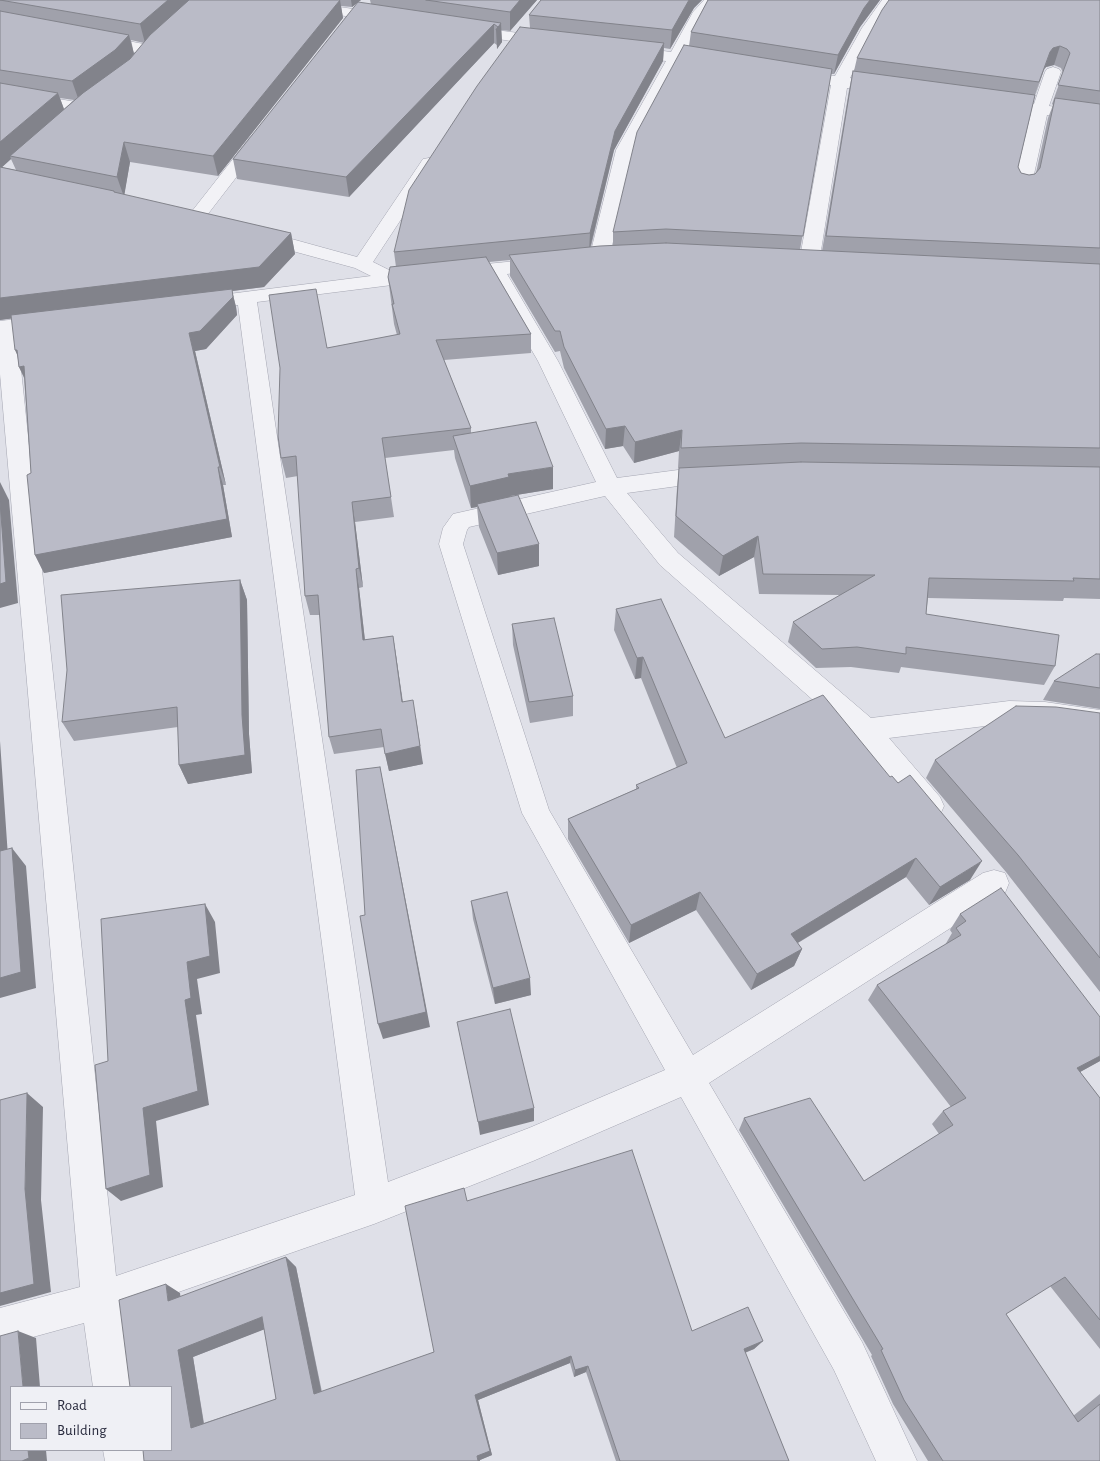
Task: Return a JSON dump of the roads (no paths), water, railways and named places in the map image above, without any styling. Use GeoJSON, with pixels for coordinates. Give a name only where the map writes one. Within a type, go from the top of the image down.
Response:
{"type":"FeatureCollection","features":[{"type":"Feature","properties":{"kind":"street"},"geometry":{"type":"LineString","coordinates":[[260,0],[403,21]]}},
{"type":"Feature","properties":{"kind":"street"},"geometry":{"type":"LineString","coordinates":[[345,29],[357,14],[373,0]]}},
{"type":"Feature","properties":{"kind":"street"},"geometry":{"type":"LineString","coordinates":[[180,306],[392,279],[589,260],[625,150],[700,12],[712,0]]}},
{"type":"Feature","properties":{"kind":"street"},"geometry":{"type":"LineString","coordinates":[[808,263],[840,82],[868,28],[889,0]]}},
{"type":"Feature","properties":{"kind":"street"},"geometry":{"type":"LineString","coordinates":[[450,28],[520,32],[563,44]]}},
{"type":"Feature","properties":{"kind":"street"},"geometry":{"type":"LineString","coordinates":[[504,54],[520,32]]}},
{"type":"Feature","properties":{"kind":"street"},"geometry":{"type":"LineString","coordinates":[[84,38],[144,56],[163,37]]}},
{"type":"Feature","properties":{"kind":"street"},"geometry":{"type":"LineString","coordinates":[[610,49],[677,56],[734,65]]}},
{"type":"Feature","properties":{"kind":"street"},"geometry":{"type":"LineString","coordinates":[[1022,188],[1040,109],[1054,72]]}},
{"type":"Feature","properties":{"kind":"street"},"geometry":{"type":"LineString","coordinates":[[782,73],[906,91]]}},
{"type":"Feature","properties":{"kind":"street"},"geometry":{"type":"LineString","coordinates":[[0,94],[82,108]]}},
{"type":"Feature","properties":{"kind":"street"},"geometry":{"type":"LineString","coordinates":[[68,121],[98,97]]}},
{"type":"Feature","properties":{"kind":"street"},"geometry":{"type":"LineString","coordinates":[[983,101],[1100,118]]}},
{"type":"Feature","properties":{"kind":"street"},"geometry":{"type":"LineString","coordinates":[[195,219],[267,128]]}},
{"type":"Feature","properties":{"kind":"street"},"geometry":{"type":"LineString","coordinates":[[362,264],[437,150]]}},
{"type":"Feature","properties":{"kind":"street"},"geometry":{"type":"LineString","coordinates":[[176,215],[214,224]]}},
{"type":"Feature","properties":{"kind":"street"},"geometry":{"type":"LineString","coordinates":[[241,231],[362,264],[392,279]]}},
{"type":"Feature","properties":{"kind":"street"},"geometry":{"type":"LineString","coordinates":[[789,262],[828,264]]}},
{"type":"Feature","properties":{"kind":"street"},"geometry":{"type":"LineString","coordinates":[[495,270],[548,361],[610,487],[669,559],[866,730],[943,822]]}},
{"type":"Feature","properties":{"kind":"street"},"geometry":{"type":"LineString","coordinates":[[247,298],[374,1206]]}},
{"type":"Feature","properties":{"kind":"street"},"geometry":{"type":"LineString","coordinates":[[64,320],[3,327],[100,1300],[113,1386]]}},
{"type":"Feature","properties":{"kind":"street"},"geometry":{"type":"LineString","coordinates":[[737,476],[678,478],[610,487],[461,520],[455,528],[451,544],[536,813],[848,1356],[897,1461]]}},
{"type":"Feature","properties":{"kind":"street"},"geometry":{"type":"LineString","coordinates":[[866,730],[1009,712],[1044,713],[1100,721]]}},
{"type":"Feature","properties":{"kind":"street"},"geometry":{"type":"LineString","coordinates":[[0,1327],[100,1300],[374,1206],[533,1144],[688,1077],[993,883]]}}]}
